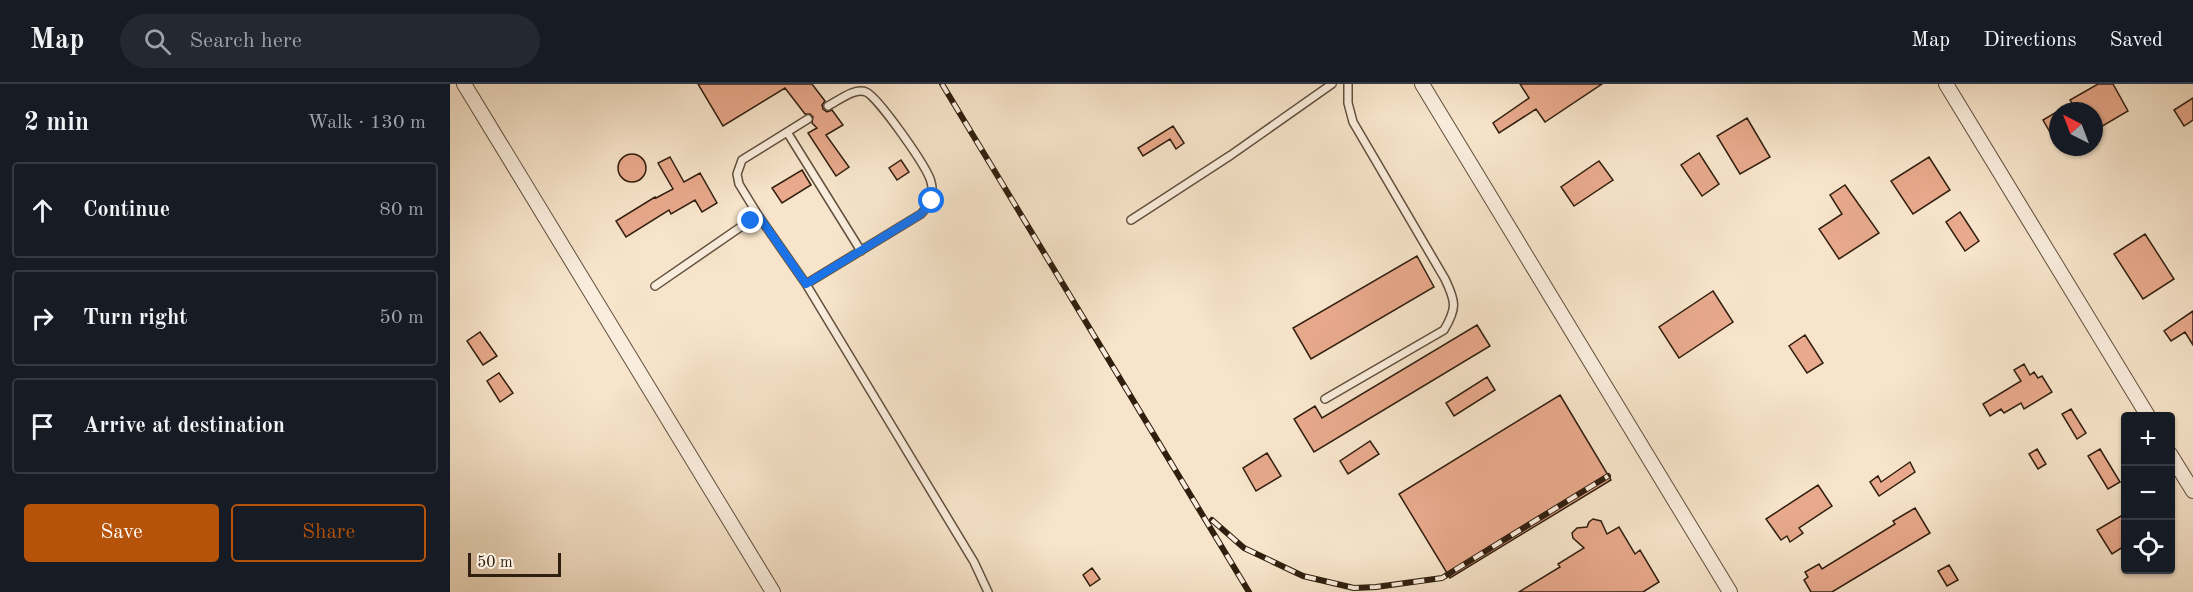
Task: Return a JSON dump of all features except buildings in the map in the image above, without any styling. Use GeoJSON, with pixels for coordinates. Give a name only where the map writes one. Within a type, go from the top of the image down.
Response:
{"type":"FeatureCollection","features":[{"type":"Feature","properties":{"kind":"street"},"geometry":{"type":"LineString","coordinates":[[464,84],[773,592]]}},
{"type":"Feature","properties":{"kind":"street"},"geometry":{"type":"LineString","coordinates":[[1422,84],[1730,592]]}},
{"type":"Feature","properties":{"kind":"street"},"geometry":{"type":"LineString","coordinates":[[1946,84],[2145,412]]}},
{"type":"Feature","properties":{"kind":"street"},"geometry":{"type":"LineString","coordinates":[[2175,462],[2193,491]]}},
{"type":"Feature","properties":{"kind":"lane"},"geometry":{"type":"LineString","coordinates":[[1131,220],[1231,155],[1332,84]]}},
{"type":"Feature","properties":{"kind":"lane"},"geometry":{"type":"LineString","coordinates":[[1325,399],[1444,330],[1452,316],[1455,299],[1353,122],[1348,103],[1348,84]]}},
{"type":"Feature","properties":{"kind":"lane"},"geometry":{"type":"LineString","coordinates":[[806,284],[921,214],[932,201],[932,182],[917,156],[877,101],[866,92],[855,91],[828,106]]}},
{"type":"Feature","properties":{"kind":"lane"},"geometry":{"type":"LineString","coordinates":[[808,119],[742,160],[737,174],[740,184],[758,215],[806,284],[974,562],[988,592]]}},
{"type":"Feature","properties":{"kind":"lane"},"geometry":{"type":"LineString","coordinates":[[787,132],[861,251]]}},
{"type":"Feature","properties":{"kind":"lane"},"geometry":{"type":"LineString","coordinates":[[655,286],[758,215]]}},
{"type":"Feature","properties":{"kind":"railway"},"geometry":{"type":"LineString","coordinates":[[942,84],[1249,592]]}},
{"type":"Feature","properties":{"kind":"railway"},"geometry":{"type":"LineString","coordinates":[[1212,520],[1244,548],[1303,576],[1354,588],[1376,587],[1442,578],[1608,476]]}},
{"type":"Feature","properties":{"kind":"route"},"geometry":{"type":"LineString","coordinates":[[751,221],[758,215],[806,284],[921,214],[932,201]]}}]}
